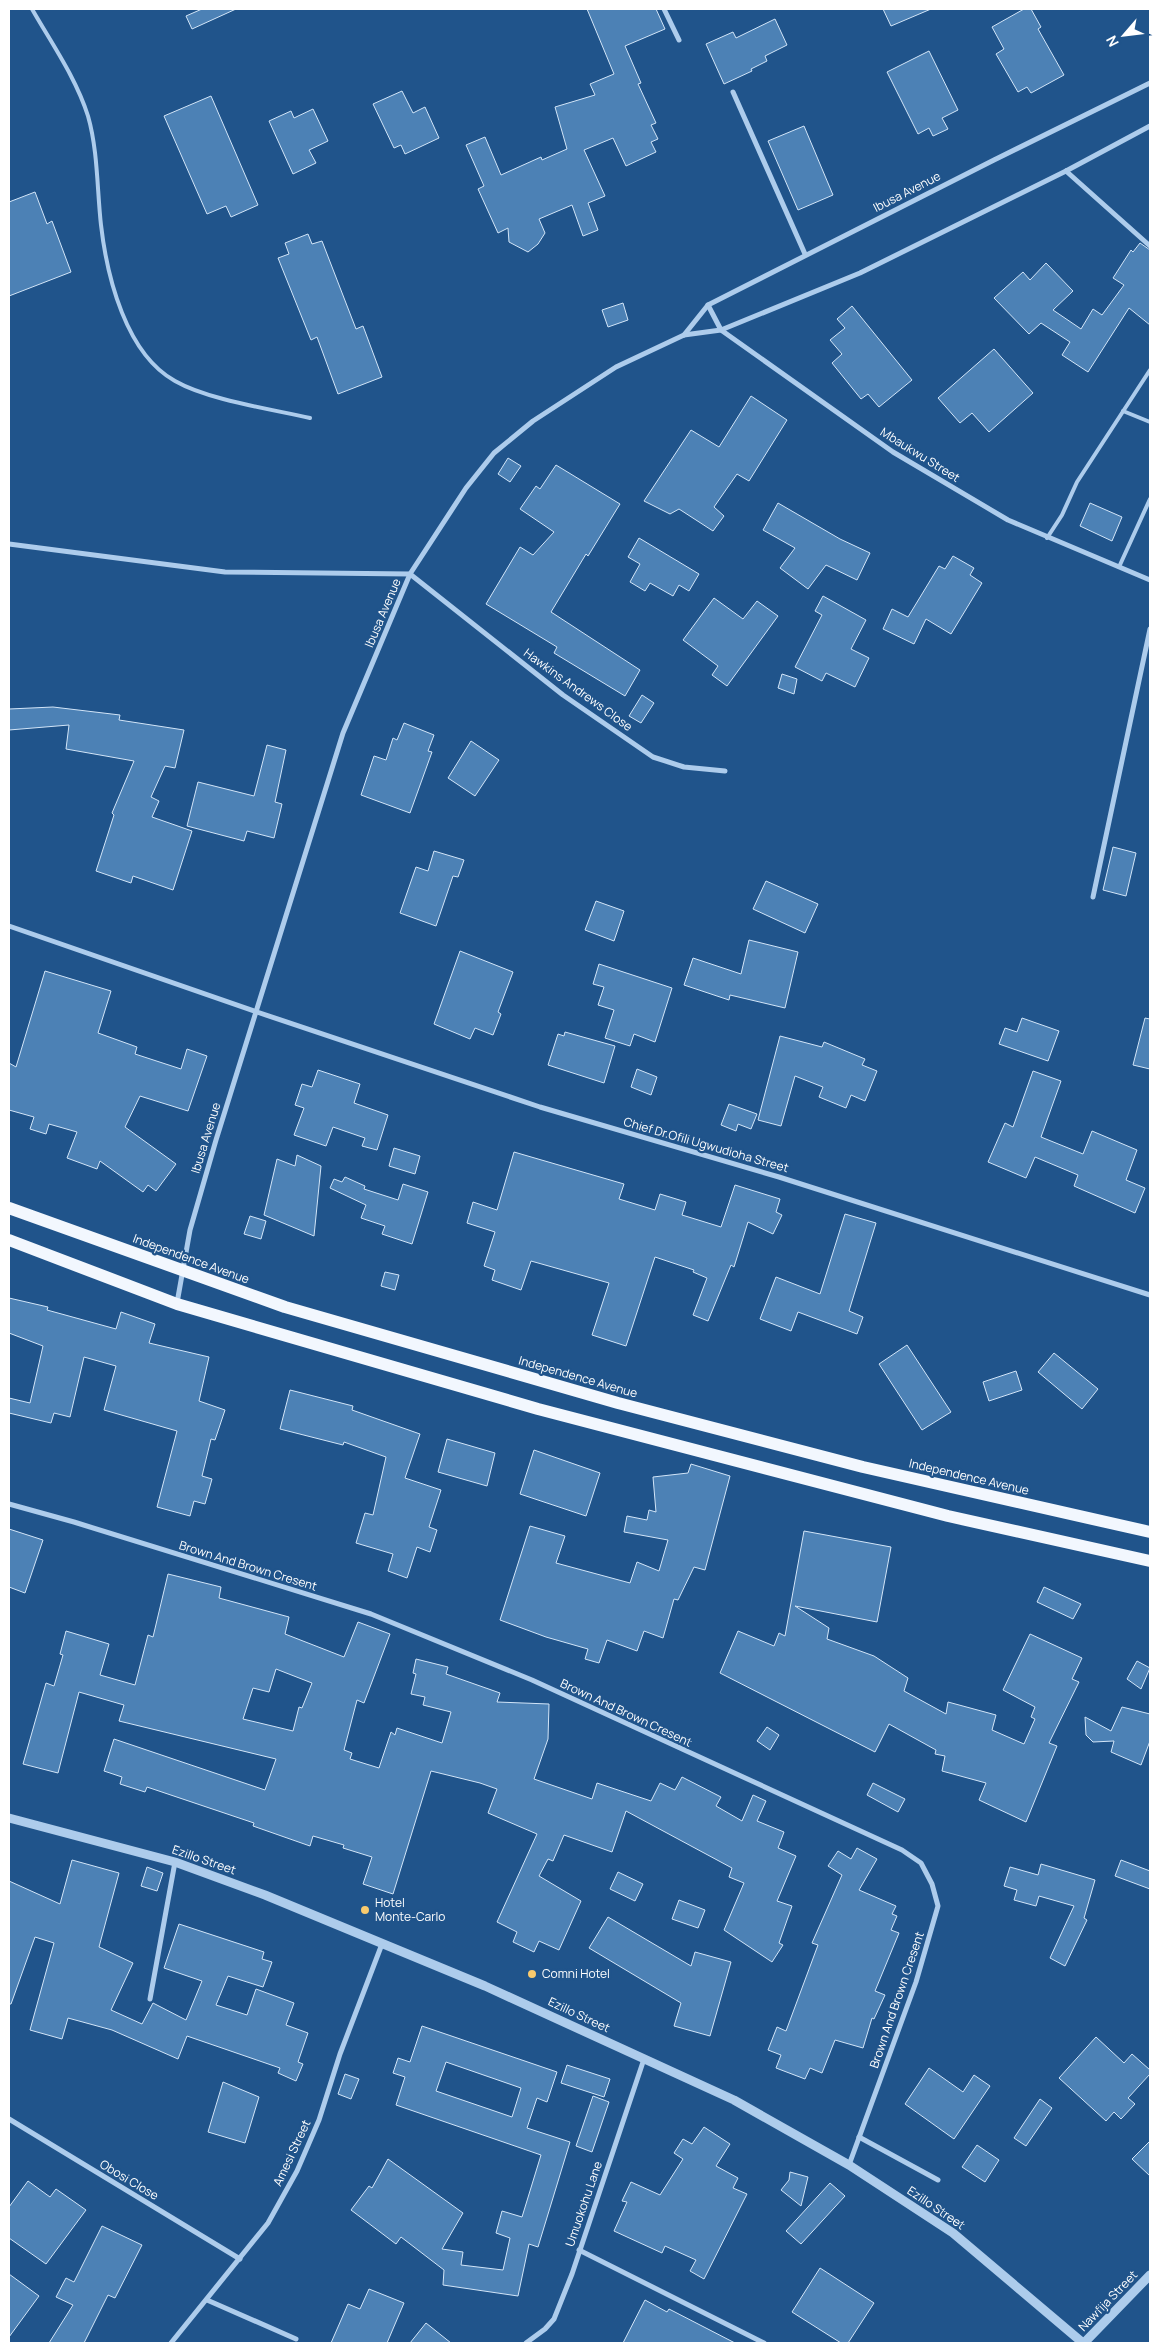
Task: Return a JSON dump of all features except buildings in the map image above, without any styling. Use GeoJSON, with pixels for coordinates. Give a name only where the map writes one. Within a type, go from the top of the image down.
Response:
{"type":"FeatureCollection","features":[{"type":"Feature","properties":{"kind":"main road","name":"Independence Avenue"},"geometry":{"type":"LineString","coordinates":[[9,1208],[285,1307],[618,1403],[863,1467],[1150,1532]]}},
{"type":"Feature","properties":{"kind":"main road"},"geometry":{"type":"LineString","coordinates":[[9,1240],[177,1304],[538,1409],[948,1516],[1150,1561]]}},
{"type":"Feature","properties":{"kind":"street"},"geometry":{"type":"LineString","coordinates":[[664,9],[679,40]]}},
{"type":"Feature","properties":{"kind":"street","name":"Ibusa Avenue"},"geometry":{"type":"LineString","coordinates":[[684,335],[708,305],[804,254],[1150,84]]}},
{"type":"Feature","properties":{"kind":"street"},"geometry":{"type":"LineString","coordinates":[[733,92],[804,254]]}},
{"type":"Feature","properties":{"kind":"street","name":"Ibusa Avenue"},"geometry":{"type":"LineString","coordinates":[[177,1304],[190,1230],[343,733],[410,574],[466,488],[494,453],[532,421],[616,367],[684,335],[721,330],[860,273],[1066,171],[1150,126]]}},
{"type":"Feature","properties":{"kind":"street"},"geometry":{"type":"LineString","coordinates":[[1066,171],[1150,246]]}},
{"type":"Feature","properties":{"kind":"street","name":"Mbaukwu Street"},"geometry":{"type":"LineString","coordinates":[[708,305],[721,330],[893,452],[1008,520],[1150,580]]}},
{"type":"Feature","properties":{"kind":"street"},"geometry":{"type":"LineString","coordinates":[[9,544],[224,572],[410,574]]}},
{"type":"Feature","properties":{"kind":"street","name":"Hawkins Andrews Close"},"geometry":{"type":"LineString","coordinates":[[410,574],[563,695],[653,757],[684,767],[725,771]]}},
{"type":"Feature","properties":{"kind":"street"},"geometry":{"type":"LineString","coordinates":[[1093,897],[1150,629]]}},
{"type":"Feature","properties":{"kind":"street"},"geometry":{"type":"LineString","coordinates":[[9,926],[257,1012]]}},
{"type":"Feature","properties":{"kind":"street","name":"Chief Dr.Ofili Ugwudioha Street"},"geometry":{"type":"LineString","coordinates":[[257,1012],[540,1106],[779,1177],[1150,1295]]}},
{"type":"Feature","properties":{"kind":"street","name":"Brown And Brown Cresent"},"geometry":{"type":"LineString","coordinates":[[9,1504],[74,1522],[371,1614],[532,1680],[902,1850],[921,1863],[932,1884],[938,1906],[916,1982],[849,2165]]}},
{"type":"Feature","properties":{"kind":"street","name":"Ezillo Street"},"geometry":{"type":"LineString","coordinates":[[9,1818],[175,1862],[264,1895],[485,1986],[734,2100],[849,2165],[953,2233],[1083,2343]]}},
{"type":"Feature","properties":{"kind":"street"},"geometry":{"type":"LineString","coordinates":[[150,1999],[175,1862]]}},
{"type":"Feature","properties":{"kind":"street","name":"Amesi Street"},"geometry":{"type":"LineString","coordinates":[[171,2343],[268,2223],[297,2171],[319,2120],[340,2054],[382,1944]]}},
{"type":"Feature","properties":{"kind":"street","name":"Umuokohu Lane"},"geometry":{"type":"LineString","coordinates":[[526,2343],[545,2329],[554,2319],[644,2059]]}},
{"type":"Feature","properties":{"kind":"street","name":"Obosi Close"},"geometry":{"type":"LineString","coordinates":[[9,2118],[240,2259]]}},
{"type":"Feature","properties":{"kind":"street"},"geometry":{"type":"LineString","coordinates":[[859,2137],[938,2180]]}},
{"type":"Feature","properties":{"kind":"street"},"geometry":{"type":"LineString","coordinates":[[579,2250],[764,2343]]}},
{"type":"Feature","properties":{"kind":"street","name":"Nawfija Street"},"geometry":{"type":"LineString","coordinates":[[1083,2343],[1150,2275]]}},
{"type":"Feature","properties":{"kind":"street"},"geometry":{"type":"LineString","coordinates":[[207,2300],[296,2339]]}},
{"type":"Feature","properties":{"kind":"lane"},"geometry":{"type":"LineString","coordinates":[[32,9],[78,90],[88,118],[98,178],[101,227],[112,279],[128,327],[148,360],[174,381],[201,392],[310,418]]}},
{"type":"Feature","properties":{"kind":"lane"},"geometry":{"type":"LineString","coordinates":[[1047,538],[1062,515],[1077,482],[1150,370]]}},
{"type":"Feature","properties":{"kind":"lane"},"geometry":{"type":"LineString","coordinates":[[1123,411],[1150,422]]}},
{"type":"Feature","properties":{"kind":"lane"},"geometry":{"type":"LineString","coordinates":[[1119,567],[1150,499]]}},
{"type":"Feature","properties":{"kind":"place","name":"Hotel Monte-Carlo"},"geometry":{"type":"Point","coordinates":[365,1910]}},
{"type":"Feature","properties":{"kind":"place","name":"Comni Hotel"},"geometry":{"type":"Point","coordinates":[532,1974]}}]}
